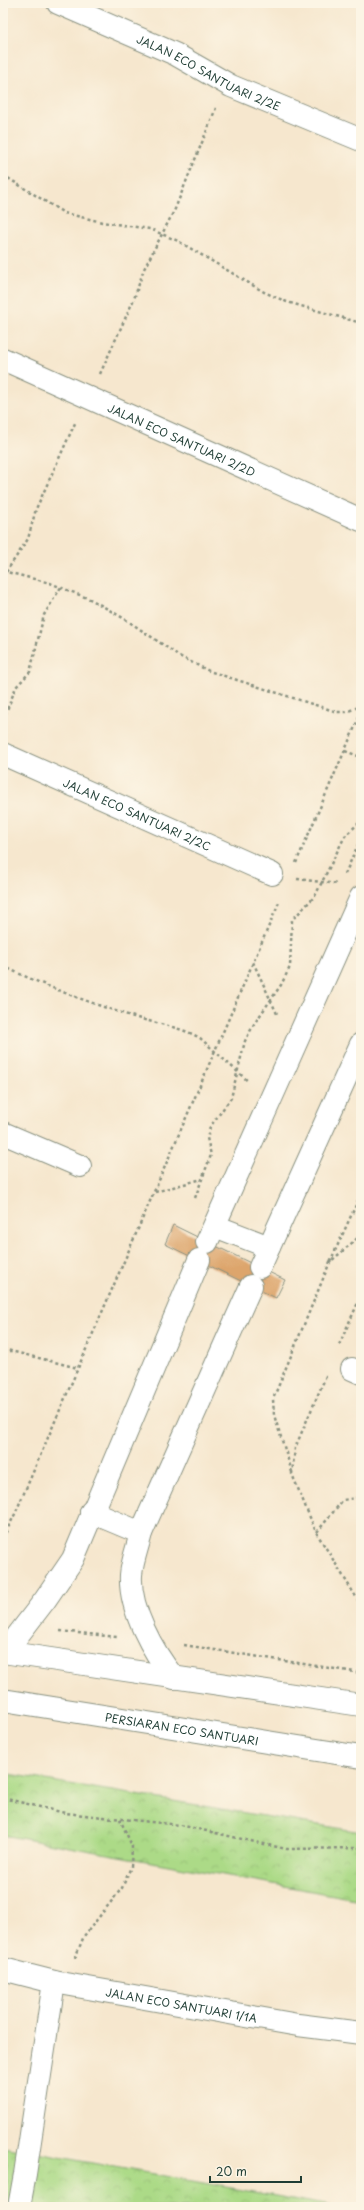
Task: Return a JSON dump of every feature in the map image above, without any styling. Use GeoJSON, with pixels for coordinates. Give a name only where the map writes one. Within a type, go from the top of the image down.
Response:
{"type":"FeatureCollection","features":[{"type":"Feature","properties":{"kind":"street","name":"JALAN ECO SANTUARI 2/2E"},"geometry":{"type":"LineString","coordinates":[[58,3],[175,54],[231,86],[361,140]]}},
{"type":"Feature","properties":{"kind":"street","name":"JALAN ECO SANTUARI 2/2D"},"geometry":{"type":"LineString","coordinates":[[3,359],[361,520]]}},
{"type":"Feature","properties":{"kind":"street","name":"JALAN ECO SANTUARI 2/2C"},"geometry":{"type":"LineString","coordinates":[[3,754],[281,876]]}},
{"type":"Feature","properties":{"kind":"street"},"geometry":{"type":"LineString","coordinates":[[361,897],[207,1243],[91,1512],[73,1559],[45,1600],[4,1652],[361,1705]]}},
{"type":"Feature","properties":{"kind":"street"},"geometry":{"type":"LineString","coordinates":[[174,1678],[156,1653],[143,1627],[134,1599],[131,1575],[141,1532],[361,1044]]}},
{"type":"Feature","properties":{"kind":"street"},"geometry":{"type":"LineString","coordinates":[[3,1133],[80,1166]]}},
{"type":"Feature","properties":{"kind":"street"},"geometry":{"type":"LineString","coordinates":[[207,1243],[269,1247]]}},
{"type":"Feature","properties":{"kind":"street"},"geometry":{"type":"LineString","coordinates":[[91,1512],[141,1532]]}},
{"type":"Feature","properties":{"kind":"street","name":"PERSIARAN ECO SANTUARI"},"geometry":{"type":"LineString","coordinates":[[3,1700],[361,1757]]}},
{"type":"Feature","properties":{"kind":"street","name":"JALAN ECO SANTUARI 1/1A"},"geometry":{"type":"LineString","coordinates":[[3,1969],[54,1982],[298,2025],[361,2033]]}},
{"type":"Feature","properties":{"kind":"street"},"geometry":{"type":"LineString","coordinates":[[18,2207],[25,2174],[54,1982]]}},
{"type":"Feature","properties":{"kind":"path"},"geometry":{"type":"LineString","coordinates":[[231,86],[213,112],[175,209],[144,269],[134,299],[112,352],[88,397],[36,509],[28,539],[4,572],[61,587],[92,600],[126,619],[181,657],[209,671],[337,712],[346,712],[361,706]]}},
{"type":"Feature","properties":{"kind":"path"},"geometry":{"type":"LineString","coordinates":[[3,175],[64,213],[102,222],[150,229],[178,241],[264,292],[287,302],[361,323]]}},
{"type":"Feature","properties":{"kind":"path"},"geometry":{"type":"LineString","coordinates":[[3,720],[16,687],[30,672],[44,615],[61,587]]}},
{"type":"Feature","properties":{"kind":"path"},"geometry":{"type":"LineString","coordinates":[[296,864],[361,713]]}},
{"type":"Feature","properties":{"kind":"path"},"geometry":{"type":"LineString","coordinates":[[345,751],[361,757]]}},
{"type":"Feature","properties":{"kind":"path"},"geometry":{"type":"LineString","coordinates":[[194,1199],[211,1155],[207,1138],[210,1127],[230,1098],[245,1041],[270,999],[281,985],[290,967],[292,920],[315,896],[345,836],[361,821]]}},
{"type":"Feature","properties":{"kind":"path"},"geometry":{"type":"LineString","coordinates":[[343,877],[361,838]]}},
{"type":"Feature","properties":{"kind":"path"},"geometry":{"type":"LineString","coordinates":[[281,876],[340,884],[337,891]]}},
{"type":"Feature","properties":{"kind":"path"},"geometry":{"type":"LineString","coordinates":[[3,1538],[281,899]]}},
{"type":"Feature","properties":{"kind":"path"},"geometry":{"type":"LineString","coordinates":[[253,962],[279,1020],[283,1013]]}},
{"type":"Feature","properties":{"kind":"path"},"geometry":{"type":"LineString","coordinates":[[3,966],[78,997],[133,1017],[191,1032],[200,1038],[251,1083],[254,1076]]}},
{"type":"Feature","properties":{"kind":"path"},"geometry":{"type":"LineString","coordinates":[[193,1204],[214,1161]]}},
{"type":"Feature","properties":{"kind":"path"},"geometry":{"type":"LineString","coordinates":[[154,1192],[202,1179]]}},
{"type":"Feature","properties":{"kind":"path"},"geometry":{"type":"LineString","coordinates":[[361,1194],[330,1262],[274,1399],[274,1415],[292,1474],[316,1532],[361,1605]]}},
{"type":"Feature","properties":{"kind":"path"},"geometry":{"type":"LineString","coordinates":[[356,1206],[361,1209]]}},
{"type":"Feature","properties":{"kind":"path"},"geometry":{"type":"LineString","coordinates":[[330,1262],[361,1235]]}},
{"type":"Feature","properties":{"kind":"path"},"geometry":{"type":"LineString","coordinates":[[336,1353],[361,1296]]}},
{"type":"Feature","properties":{"kind":"path"},"geometry":{"type":"LineString","coordinates":[[3,1349],[78,1368]]}},
{"type":"Feature","properties":{"kind":"path"},"geometry":{"type":"LineString","coordinates":[[292,1474],[295,1448],[327,1374]]}},
{"type":"Feature","properties":{"kind":"path"},"geometry":{"type":"LineString","coordinates":[[316,1532],[344,1500],[361,1497]]}},
{"type":"Feature","properties":{"kind":"path"},"geometry":{"type":"LineString","coordinates":[[3,1798],[65,1813],[180,1825],[286,1849],[361,1848]]}},
{"type":"Feature","properties":{"kind":"path"},"geometry":{"type":"LineString","coordinates":[[54,1982],[72,1964],[84,1936],[122,1888],[131,1867],[132,1846],[120,1819]]}},
{"type":"Feature","properties":{"kind":"green space"},"geometry":{"type":"Polygon","coordinates":[[[3,1773],[361,1832],[361,1900],[3,1835],[3,1773]]]}},
{"type":"Feature","properties":{"kind":"green space"},"geometry":{"type":"Polygon","coordinates":[[[3,2147],[337,2207],[3,2207],[3,2147]]]}},
{"type":"Feature","properties":{"kind":"building"},"geometry":{"type":"Polygon","coordinates":[[[173,1225],[285,1280],[276,1298],[165,1244],[173,1225]]]}}]}
